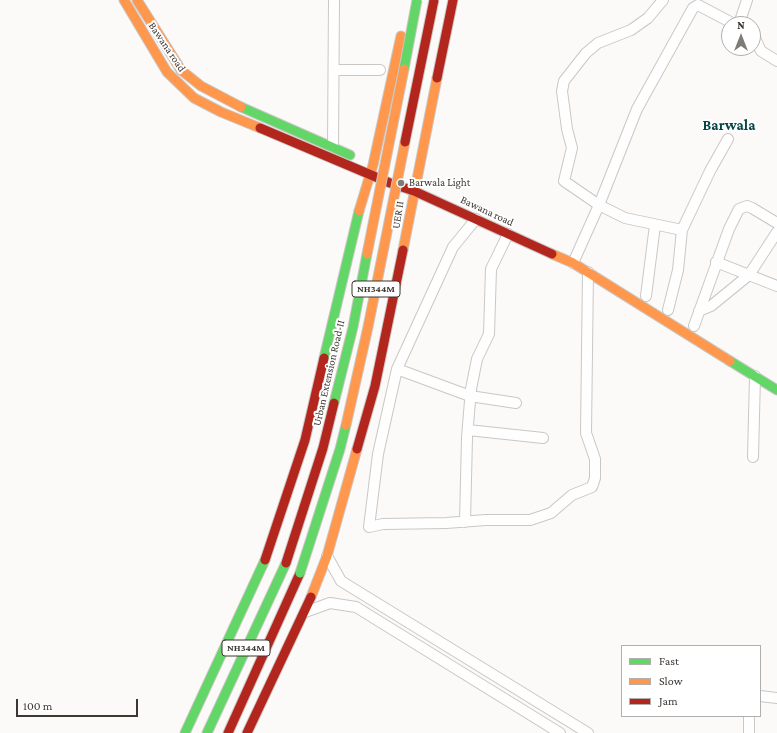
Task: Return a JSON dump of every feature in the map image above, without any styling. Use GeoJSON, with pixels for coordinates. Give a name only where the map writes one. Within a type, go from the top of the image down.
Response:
{"type":"FeatureCollection","features":[{"type":"Feature","properties":{"kind":"main road","name":"Bawana road"},"geometry":{"type":"LineString","coordinates":[[124,0],[167,72],[194,98],[221,112],[369,174],[415,186],[476,220],[508,234],[575,259],[588,272],[759,371],[777,390]]}},
{"type":"Feature","properties":{"kind":"main road","name":"Bawana road"},"geometry":{"type":"LineString","coordinates":[[137,0],[181,70],[196,82],[240,107],[373,165],[620,281]]}},
{"type":"Feature","properties":{"kind":"main road"},"geometry":{"type":"LineString","coordinates":[[185,733],[265,559],[305,440],[355,222],[373,165],[409,0]]}},
{"type":"Feature","properties":{"kind":"main road","name":"Urban Extension Road-II"},"geometry":{"type":"LineString","coordinates":[[207,733],[286,563],[323,448],[353,327],[417,0]]}},
{"type":"Feature","properties":{"kind":"main road","name":"NH344M"},"geometry":{"type":"LineString","coordinates":[[228,733],[300,573],[340,449],[368,327],[434,0]]}},
{"type":"Feature","properties":{"kind":"main road","name":"UER II"},"geometry":{"type":"LineString","coordinates":[[247,733],[305,612],[327,556],[375,386],[453,0]]}},
{"type":"Feature","properties":{"kind":"main road"},"geometry":{"type":"LineString","coordinates":[[649,298],[671,312]]}},
{"type":"Feature","properties":{"kind":"street"},"geometry":{"type":"LineString","coordinates":[[333,148],[334,0]]}},
{"type":"Feature","properties":{"kind":"street"},"geometry":{"type":"LineString","coordinates":[[663,0],[648,18],[631,30],[598,43],[586,53],[562,85],[567,129],[572,148],[564,181],[599,205],[625,218],[682,230]]}},
{"type":"Feature","properties":{"kind":"street"},"geometry":{"type":"LineString","coordinates":[[742,16],[747,0]]}},
{"type":"Feature","properties":{"kind":"street"},"geometry":{"type":"LineString","coordinates":[[575,259],[599,205],[637,109],[692,8],[698,5],[721,17]]}},
{"type":"Feature","properties":{"kind":"street"},"geometry":{"type":"LineString","coordinates":[[761,51],[777,61]]}},
{"type":"Feature","properties":{"kind":"street"},"geometry":{"type":"LineString","coordinates":[[334,70],[380,70]]}},
{"type":"Feature","properties":{"kind":"street"},"geometry":{"type":"LineString","coordinates":[[671,312],[678,270],[682,230],[710,171],[728,139]]}},
{"type":"Feature","properties":{"kind":"street"},"geometry":{"type":"LineString","coordinates":[[694,326],[728,228],[743,206],[752,208],[777,223]]}},
{"type":"Feature","properties":{"kind":"street"},"geometry":{"type":"LineString","coordinates":[[476,220],[453,247],[397,369],[378,454],[369,527],[383,524],[486,520],[523,521],[536,519],[551,512],[572,496],[588,489],[594,483],[594,454],[586,433],[588,272]]}},
{"type":"Feature","properties":{"kind":"street"},"geometry":{"type":"LineString","coordinates":[[649,298],[655,225]]}},
{"type":"Feature","properties":{"kind":"street"},"geometry":{"type":"LineString","coordinates":[[699,311],[711,306],[749,275],[777,232]]}},
{"type":"Feature","properties":{"kind":"street"},"geometry":{"type":"LineString","coordinates":[[465,522],[470,396],[475,363],[489,334],[491,269],[508,234]]}},
{"type":"Feature","properties":{"kind":"street"},"geometry":{"type":"LineString","coordinates":[[716,262],[777,286]]}},
{"type":"Feature","properties":{"kind":"street"},"geometry":{"type":"LineString","coordinates":[[397,369],[470,396],[516,403]]}},
{"type":"Feature","properties":{"kind":"street"},"geometry":{"type":"LineString","coordinates":[[753,457],[759,371]]}},
{"type":"Feature","properties":{"kind":"street"},"geometry":{"type":"LineString","coordinates":[[468,430],[542,438]]}},
{"type":"Feature","properties":{"kind":"street"},"geometry":{"type":"LineString","coordinates":[[327,556],[341,581],[588,733]]}},
{"type":"Feature","properties":{"kind":"street"},"geometry":{"type":"LineString","coordinates":[[305,612],[330,603],[356,607],[555,732],[560,716]]}},
{"type":"Feature","properties":{"kind":"street"},"geometry":{"type":"LineString","coordinates":[[761,696],[777,698]]}},
{"type":"Feature","properties":{"kind":"street"},"geometry":{"type":"LineString","coordinates":[[749,717],[749,733]]}},
{"type":"Feature","properties":{"kind":"traffic: fast"},"geometry":{"type":"LineString","coordinates":[[404,69],[417,0]]}},
{"type":"Feature","properties":{"kind":"traffic: fast"},"geometry":{"type":"LineString","coordinates":[[241,107],[350,155]]}},
{"type":"Feature","properties":{"kind":"traffic: fast"},"geometry":{"type":"LineString","coordinates":[[324,358],[359,211]]}},
{"type":"Feature","properties":{"kind":"traffic: fast"},"geometry":{"type":"LineString","coordinates":[[334,403],[353,327],[367,254]]}},
{"type":"Feature","properties":{"kind":"traffic: fast"},"geometry":{"type":"LineString","coordinates":[[730,361],[777,390]]}},
{"type":"Feature","properties":{"kind":"traffic: fast"},"geometry":{"type":"LineString","coordinates":[[300,573],[340,449],[346,425]]}},
{"type":"Feature","properties":{"kind":"traffic: fast"},"geometry":{"type":"LineString","coordinates":[[185,733],[265,560]]}},
{"type":"Feature","properties":{"kind":"traffic: fast"},"geometry":{"type":"LineString","coordinates":[[207,733],[286,563]]}},
{"type":"Feature","properties":{"kind":"traffic: slow"},"geometry":{"type":"LineString","coordinates":[[124,0],[167,72],[194,98],[221,112],[260,128]]}},
{"type":"Feature","properties":{"kind":"traffic: slow"},"geometry":{"type":"LineString","coordinates":[[137,0],[181,70],[201,86],[241,107]]}},
{"type":"Feature","properties":{"kind":"traffic: slow"},"geometry":{"type":"LineString","coordinates":[[359,211],[373,165],[401,36]]}},
{"type":"Feature","properties":{"kind":"traffic: slow"},"geometry":{"type":"LineString","coordinates":[[367,254],[404,69]]}},
{"type":"Feature","properties":{"kind":"traffic: slow"},"geometry":{"type":"LineString","coordinates":[[403,250],[437,78]]}},
{"type":"Feature","properties":{"kind":"traffic: slow"},"geometry":{"type":"LineString","coordinates":[[346,425],[368,327],[405,142]]}},
{"type":"Feature","properties":{"kind":"traffic: slow"},"geometry":{"type":"LineString","coordinates":[[552,254],[573,263],[730,361]]}},
{"type":"Feature","properties":{"kind":"traffic: slow"},"geometry":{"type":"LineString","coordinates":[[311,597],[327,556],[357,449]]}},
{"type":"Feature","properties":{"kind":"traffic: jam"},"geometry":{"type":"LineString","coordinates":[[405,142],[434,0]]}},
{"type":"Feature","properties":{"kind":"traffic: jam"},"geometry":{"type":"LineString","coordinates":[[437,78],[453,0]]}},
{"type":"Feature","properties":{"kind":"traffic: jam"},"geometry":{"type":"LineString","coordinates":[[260,128],[390,183],[414,191],[552,254]]}},
{"type":"Feature","properties":{"kind":"traffic: jam"},"geometry":{"type":"LineString","coordinates":[[357,449],[375,386],[403,250]]}},
{"type":"Feature","properties":{"kind":"traffic: jam"},"geometry":{"type":"LineString","coordinates":[[265,560],[305,440],[324,358]]}},
{"type":"Feature","properties":{"kind":"traffic: jam"},"geometry":{"type":"LineString","coordinates":[[286,563],[323,448],[334,403]]}},
{"type":"Feature","properties":{"kind":"traffic: jam"},"geometry":{"type":"LineString","coordinates":[[228,733],[300,573]]}},
{"type":"Feature","properties":{"kind":"traffic: jam"},"geometry":{"type":"LineString","coordinates":[[247,733],[311,597]]}},
{"type":"Feature","properties":{"kind":"place","name":"Barwala Light"},"geometry":{"type":"Point","coordinates":[401,183]}},
{"type":"Feature","properties":{"kind":"district","name":"Barwala"},"geometry":{"type":"Point","coordinates":[729,125]}}]}
